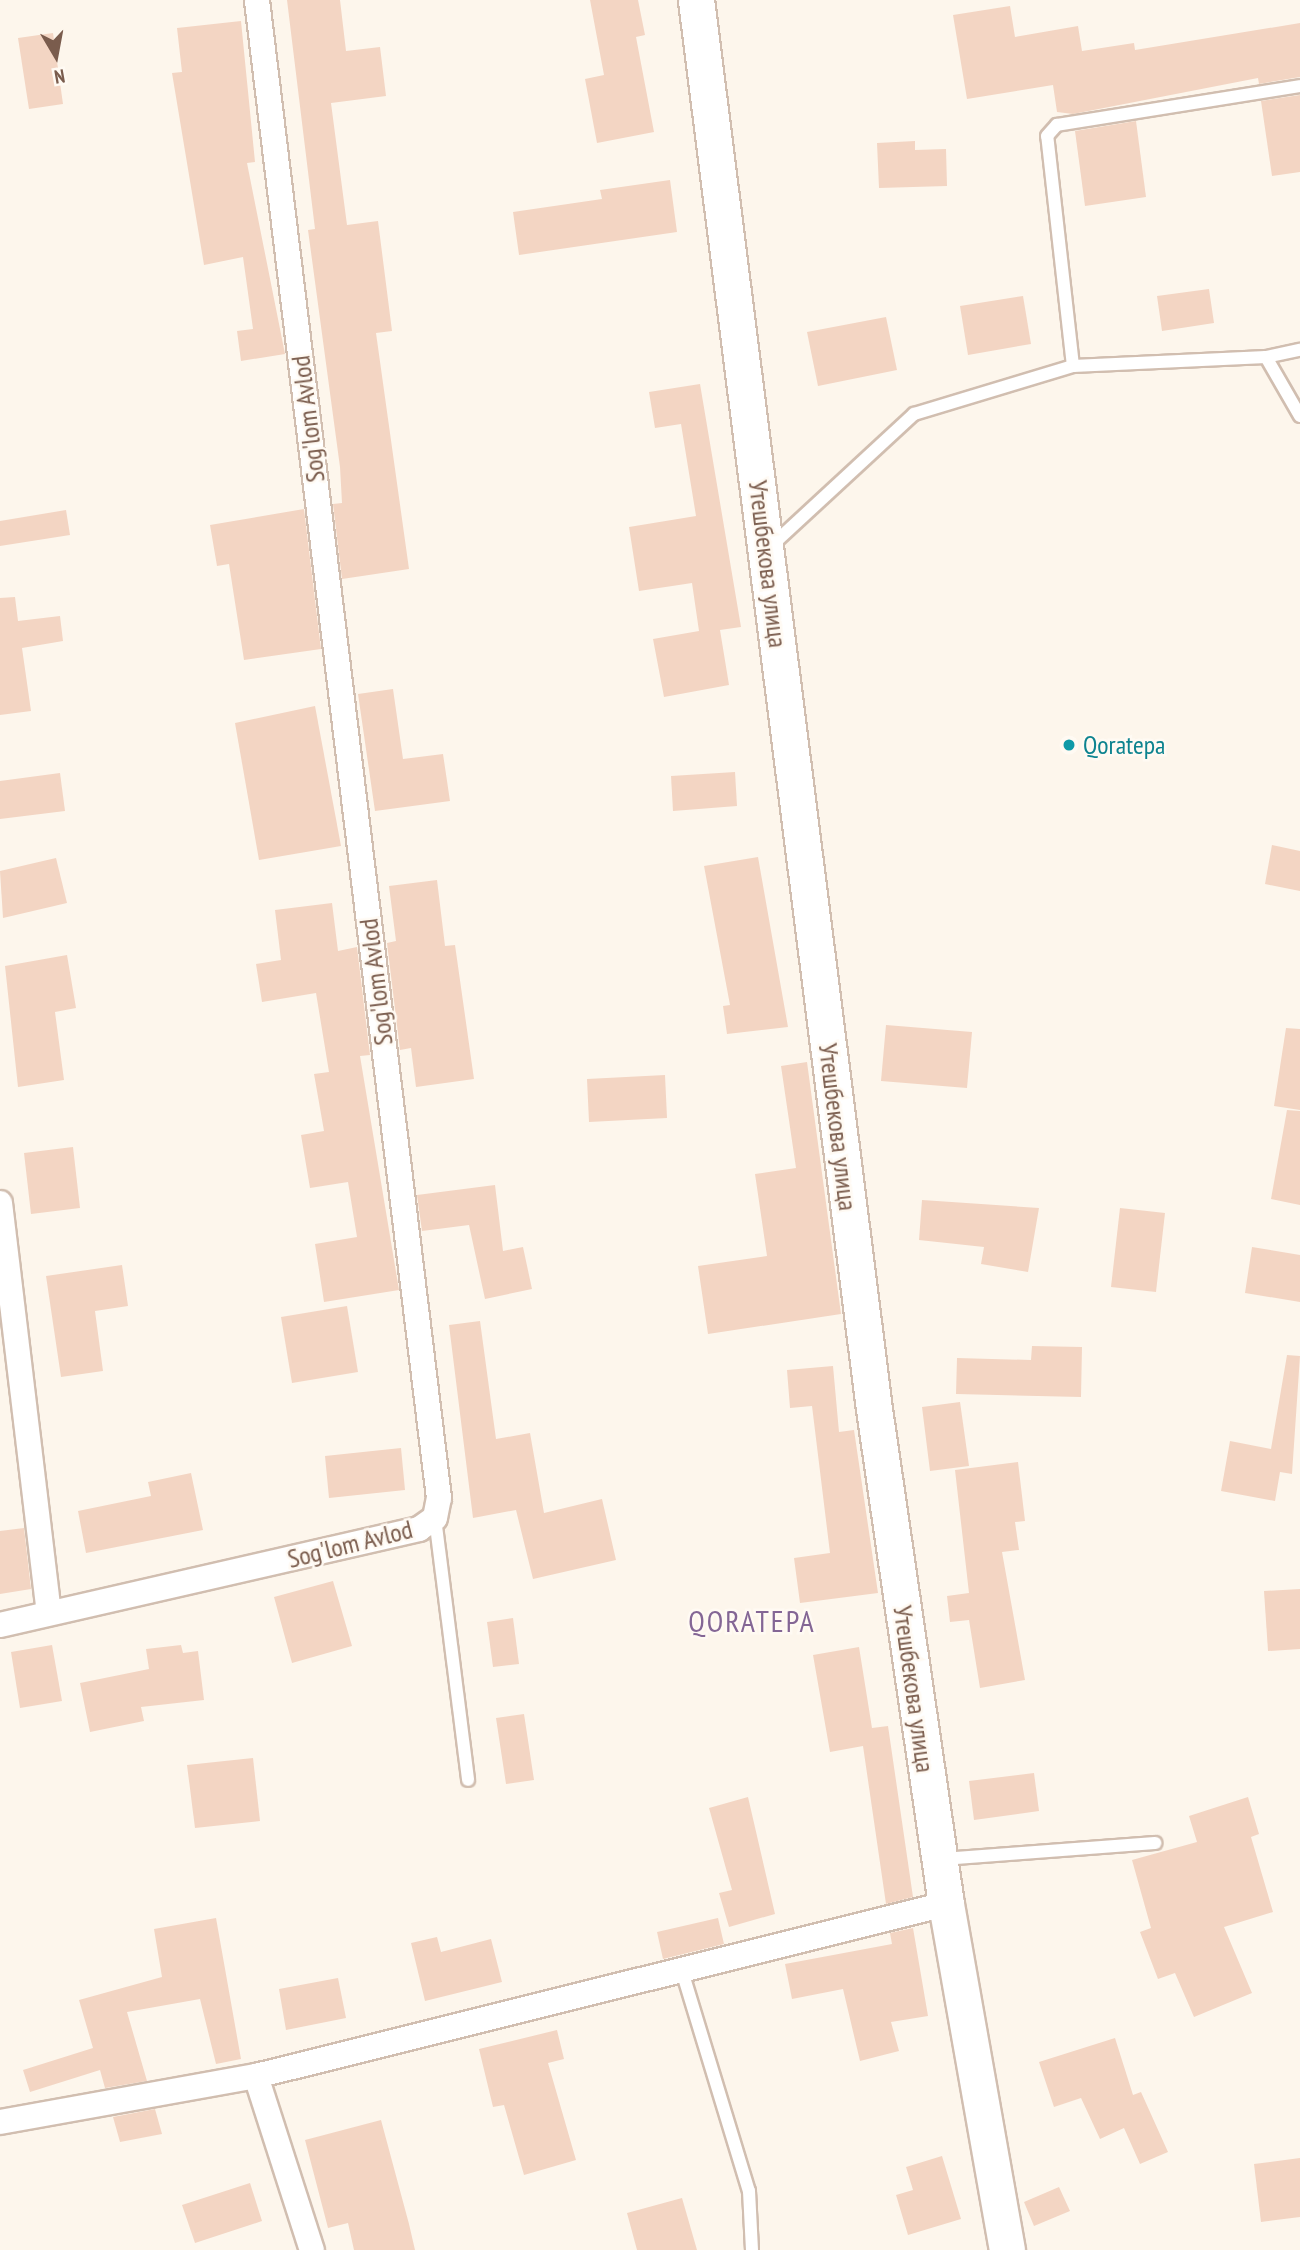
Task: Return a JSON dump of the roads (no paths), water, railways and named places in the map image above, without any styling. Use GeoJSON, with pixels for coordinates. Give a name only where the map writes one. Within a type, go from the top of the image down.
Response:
{"type":"FeatureCollection","features":[{"type":"Feature","properties":{"kind":"main road","name":"Утешбекова улица"},"geometry":{"type":"LineString","coordinates":[[696,0],[873,1402],[939,1860],[1007,2250]]}},
{"type":"Feature","properties":{"kind":"street","name":"Sog'lom Avlod"},"geometry":{"type":"LineString","coordinates":[[0,1625],[419,1529],[435,1518],[438,1484],[257,0]]}},
{"type":"Feature","properties":{"kind":"street"},"geometry":{"type":"LineString","coordinates":[[0,1203],[49,1612]]}},
{"type":"Feature","properties":{"kind":"street"},"geometry":{"type":"LineString","coordinates":[[0,2122],[256,2076],[946,1904]]}},
{"type":"Feature","properties":{"kind":"street"},"geometry":{"type":"LineString","coordinates":[[256,2076],[312,2250]]}},
{"type":"Feature","properties":{"kind":"lane"},"geometry":{"type":"LineString","coordinates":[[1073,366],[1047,136],[1057,125],[1300,86]]}},
{"type":"Feature","properties":{"kind":"lane"},"geometry":{"type":"LineString","coordinates":[[766,551],[914,414],[1073,366],[1266,357],[1300,350]]}},
{"type":"Feature","properties":{"kind":"lane"},"geometry":{"type":"LineString","coordinates":[[1266,357],[1300,416]]}},
{"type":"Feature","properties":{"kind":"lane"},"geometry":{"type":"LineString","coordinates":[[435,1518],[468,1780]]}},
{"type":"Feature","properties":{"kind":"lane"},"geometry":{"type":"LineString","coordinates":[[939,1860],[1155,1843]]}},
{"type":"Feature","properties":{"kind":"lane"},"geometry":{"type":"LineString","coordinates":[[682,1971],[749,2192],[752,2250]]}},
{"type":"Feature","properties":{"kind":"place","name":"Qoratepa"},"geometry":{"type":"Point","coordinates":[1069,745]}},
{"type":"Feature","properties":{"kind":"district","name":"QORATEPA"},"geometry":{"type":"Point","coordinates":[752,1621]}}]}
